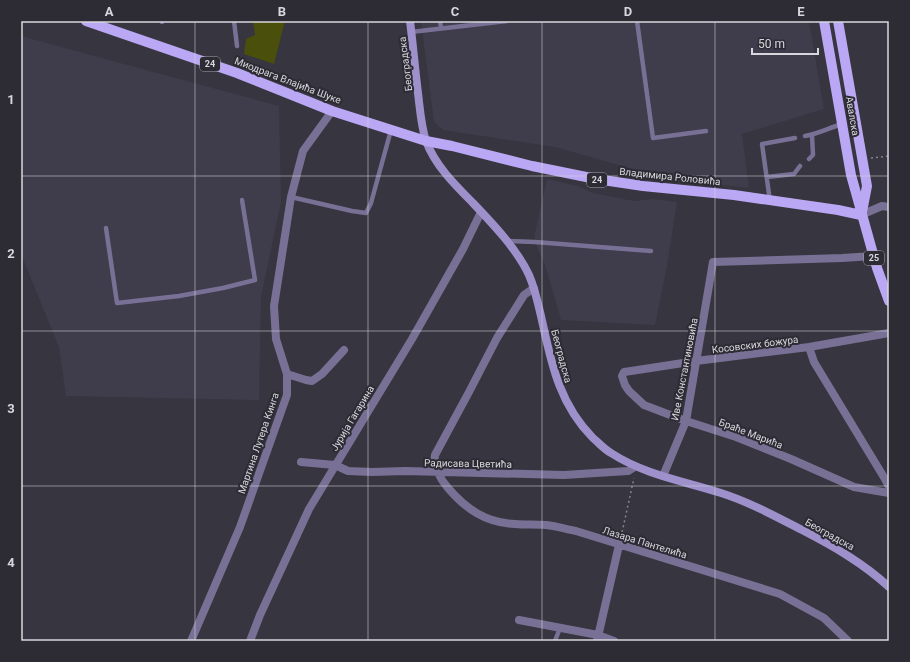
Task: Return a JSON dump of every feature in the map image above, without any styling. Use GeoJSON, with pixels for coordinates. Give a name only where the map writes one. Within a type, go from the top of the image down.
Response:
{"type":"FeatureCollection","features":[{"type":"Feature","properties":{"kind":"main road","name":"Миодрага Влајића Шуке"},"geometry":{"type":"LineString","coordinates":[[86,21],[237,73],[332,111],[426,141]]}},
{"type":"Feature","properties":{"kind":"main road","name":"Авалска"},"geometry":{"type":"LineString","coordinates":[[824,21],[851,175],[861,215],[869,236],[873,256],[889,301]]}},
{"type":"Feature","properties":{"kind":"main road","name":"Авалска"},"geometry":{"type":"LineString","coordinates":[[838,21],[867,186],[861,215]]}},
{"type":"Feature","properties":{"kind":"main road","name":"Владимира Роловића"},"geometry":{"type":"LineString","coordinates":[[426,141],[457,147],[532,166],[596,179],[643,186],[734,195],[838,210],[861,215]]}},
{"type":"Feature","properties":{"kind":"street","name":"Београдска"},"geometry":{"type":"LineString","coordinates":[[410,21],[422,121],[426,141],[437,163],[444,172],[506,241],[523,265],[534,288],[558,385],[567,404],[579,423],[603,448],[634,467],[724,494],[769,513],[840,550],[869,570],[889,587]]}},
{"type":"Feature","properties":{"kind":"street","name":"Мартина Лутера Кинга"},"geometry":{"type":"LineString","coordinates":[[191,641],[240,527],[287,396],[287,374],[276,339],[274,306],[291,197],[303,151],[332,111]]}},
{"type":"Feature","properties":{"kind":"street"},"geometry":{"type":"LineString","coordinates":[[861,215],[882,206],[889,207]]}},
{"type":"Feature","properties":{"kind":"street","name":"Јурија Гагарина"},"geometry":{"type":"LineString","coordinates":[[250,641],[260,615],[309,510],[412,339],[463,249],[481,212]]}},
{"type":"Feature","properties":{"kind":"street","name":"Иве Константиновића"},"geometry":{"type":"LineString","coordinates":[[663,476],[686,421],[714,262],[873,256]]}},
{"type":"Feature","properties":{"kind":"street"},"geometry":{"type":"LineString","coordinates":[[439,472],[435,466],[434,460],[440,444],[497,338],[524,295],[534,288]]}},
{"type":"Feature","properties":{"kind":"street","name":"Косовских божура"},"geometry":{"type":"LineString","coordinates":[[624,372],[696,361],[809,347],[889,333]]}},
{"type":"Feature","properties":{"kind":"street"},"geometry":{"type":"LineString","coordinates":[[809,347],[814,362],[889,487]]}},
{"type":"Feature","properties":{"kind":"street"},"geometry":{"type":"LineString","coordinates":[[287,374],[312,381],[322,374],[344,350]]}},
{"type":"Feature","properties":{"kind":"street","name":"Браће Марића"},"geometry":{"type":"LineString","coordinates":[[624,372],[622,376],[625,385],[639,401],[652,408],[736,437],[791,459],[854,487],[889,493]]}},
{"type":"Feature","properties":{"kind":"street","name":"Радисава Цветића"},"geometry":{"type":"LineString","coordinates":[[301,462],[335,466],[348,471],[564,475],[615,472],[630,470],[634,467]]}},
{"type":"Feature","properties":{"kind":"street","name":"Лазара Пантелића"},"geometry":{"type":"LineString","coordinates":[[439,472],[445,484],[460,500],[482,517],[503,523],[560,527],[780,594],[824,618],[848,641]]}},
{"type":"Feature","properties":{"kind":"street"},"geometry":{"type":"LineString","coordinates":[[598,638],[619,544]]}},
{"type":"Feature","properties":{"kind":"street"},"geometry":{"type":"LineString","coordinates":[[519,620],[614,641]]}},
{"type":"Feature","properties":{"kind":"lane"},"geometry":{"type":"LineString","coordinates":[[234,21],[237,46]]}},
{"type":"Feature","properties":{"kind":"lane"},"geometry":{"type":"LineString","coordinates":[[440,21],[441,28]]}},
{"type":"Feature","properties":{"kind":"lane"},"geometry":{"type":"LineString","coordinates":[[411,32],[507,21]]}},
{"type":"Feature","properties":{"kind":"lane"},"geometry":{"type":"LineString","coordinates":[[637,21],[653,138],[706,131]]}},
{"type":"Feature","properties":{"kind":"lane"},"geometry":{"type":"LineString","coordinates":[[805,136],[812,135],[842,124]]}},
{"type":"Feature","properties":{"kind":"lane"},"geometry":{"type":"LineString","coordinates":[[291,197],[360,213],[366,213],[391,130]]}},
{"type":"Feature","properties":{"kind":"lane"},"geometry":{"type":"LineString","coordinates":[[809,159],[813,155],[812,135]]}},
{"type":"Feature","properties":{"kind":"lane"},"geometry":{"type":"LineString","coordinates":[[770,201],[762,144],[795,138]]}},
{"type":"Feature","properties":{"kind":"lane"},"geometry":{"type":"LineString","coordinates":[[767,177],[794,174],[800,166]]}},
{"type":"Feature","properties":{"kind":"lane"},"geometry":{"type":"LineString","coordinates":[[106,228],[117,302],[179,296],[223,288],[255,280],[242,200]]}},
{"type":"Feature","properties":{"kind":"lane"},"geometry":{"type":"LineString","coordinates":[[506,241],[651,251]]}},
{"type":"Feature","properties":{"kind":"lane"},"geometry":{"type":"LineString","coordinates":[[555,641],[560,628]]}},
{"type":"Feature","properties":{"kind":"path"},"geometry":{"type":"LineString","coordinates":[[863,159],[889,156]]}},
{"type":"Feature","properties":{"kind":"path"},"geometry":{"type":"LineString","coordinates":[[619,544],[634,479],[634,467]]}},
{"type":"Feature","properties":{"kind":"shaded area"},"geometry":{"type":"Polygon","coordinates":[[[421,21],[809,21],[824,109],[742,134],[749,188],[668,179],[555,147],[443,130],[434,122],[421,21]]]}},
{"type":"Feature","properties":{"kind":"shaded area"},"geometry":{"type":"Polygon","coordinates":[[[21,36],[279,106],[281,202],[261,297],[259,400],[66,396],[59,347],[21,254],[21,36]]]}},
{"type":"Feature","properties":{"kind":"shaded area"},"geometry":{"type":"Polygon","coordinates":[[[547,179],[578,186],[593,193],[634,201],[652,199],[677,202],[667,266],[655,325],[561,320],[546,268],[535,242],[535,233],[547,179]]]}},
{"type":"Feature","properties":{"kind":"green space"},"geometry":{"type":"Polygon","coordinates":[[[253,21],[285,21],[274,64],[244,54],[246,39],[255,35],[253,21]]]}}]}
